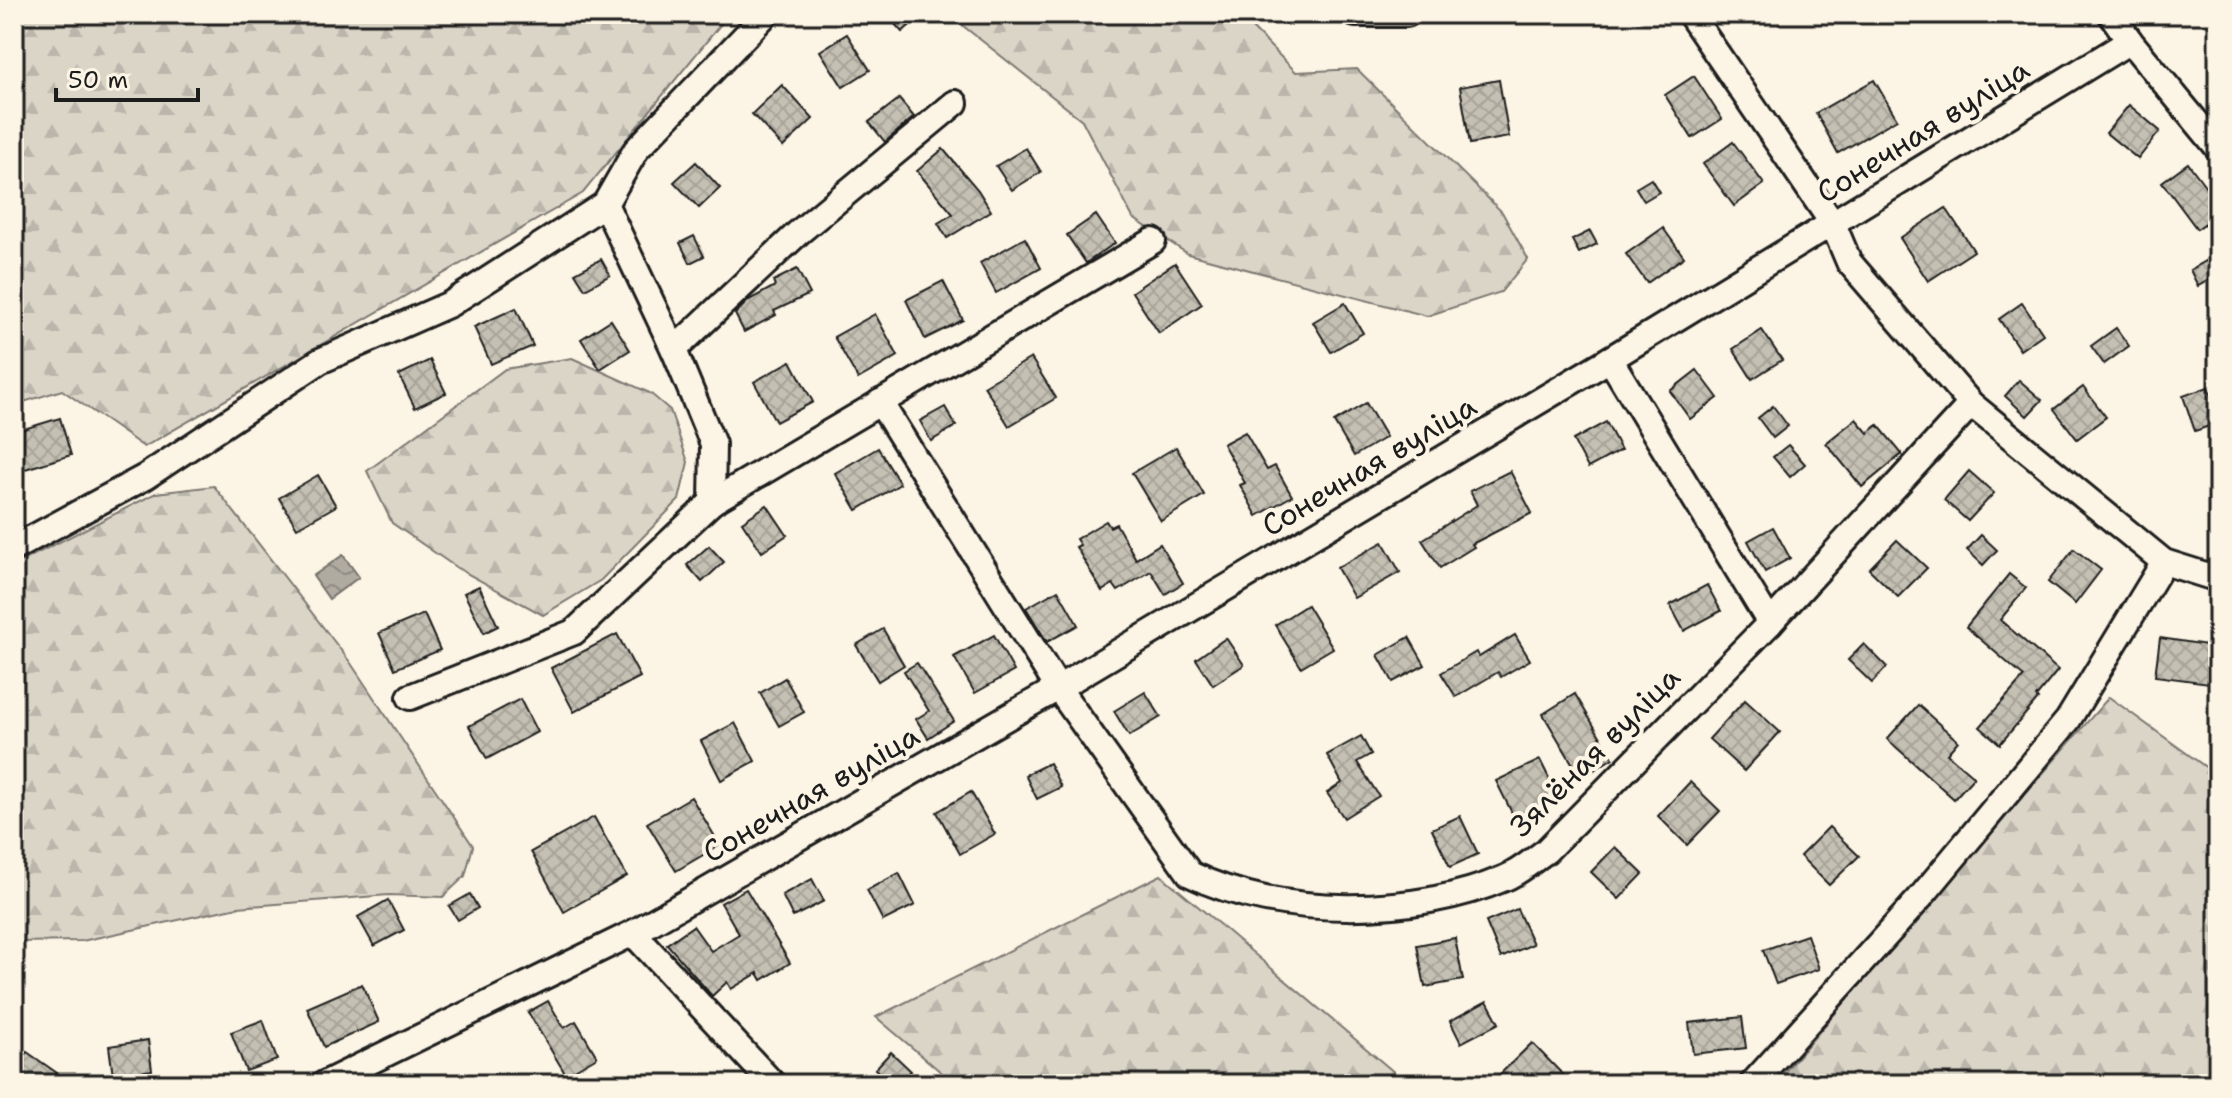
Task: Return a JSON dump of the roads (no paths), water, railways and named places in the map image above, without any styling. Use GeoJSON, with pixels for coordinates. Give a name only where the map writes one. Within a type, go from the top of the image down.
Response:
{"type":"FeatureCollection","features":[{"type":"Feature","properties":{"kind":"street"},"geometry":{"type":"LineString","coordinates":[[14,548],[145,477],[320,361],[450,304],[605,204],[636,150],[766,14]]}},
{"type":"Feature","properties":{"kind":"street"},"geometry":{"type":"LineString","coordinates":[[1355,14],[1407,14]]}},
{"type":"Feature","properties":{"kind":"street"},"geometry":{"type":"LineString","coordinates":[[1690,14],[1833,224],[1849,262],[1971,404],[2164,562],[2218,579]]}},
{"type":"Feature","properties":{"kind":"street"},"geometry":{"type":"LineString","coordinates":[[2111,14],[2218,148]]}},
{"type":"Feature","properties":{"kind":"street","name":"Сонечная вуліца"},"geometry":{"type":"LineString","coordinates":[[324,1084],[633,933],[1058,688],[1610,359],[2130,41]]}},
{"type":"Feature","properties":{"kind":"street"},"geometry":{"type":"LineString","coordinates":[[674,350],[798,233],[955,103]]}},
{"type":"Feature","properties":{"kind":"street"},"geometry":{"type":"LineString","coordinates":[[605,204],[674,350],[713,444],[712,502]]}},
{"type":"Feature","properties":{"kind":"street"},"geometry":{"type":"LineString","coordinates":[[410,697],[574,632],[712,502],[1153,241]]}},
{"type":"Feature","properties":{"kind":"street"},"geometry":{"type":"LineString","coordinates":[[1610,359],[1770,623]]}},
{"type":"Feature","properties":{"kind":"street","name":"Зялёная вуліца"},"geometry":{"type":"LineString","coordinates":[[880,402],[1058,688],[1190,874],[1219,888],[1297,903],[1370,908],[1450,898],[1508,877],[1546,851],[1770,623],[1971,404]]}},
{"type":"Feature","properties":{"kind":"street"},"geometry":{"type":"LineString","coordinates":[[1752,1084],[1920,898],[2068,720],[2164,562]]}},
{"type":"Feature","properties":{"kind":"street"},"geometry":{"type":"LineString","coordinates":[[633,933],[773,1084]]}},
{"type":"Feature","properties":{"kind":"water"},"geometry":{"type":"Polygon","coordinates":[[[343,555],[359,577],[329,599],[313,576],[343,555]]]}}]}
